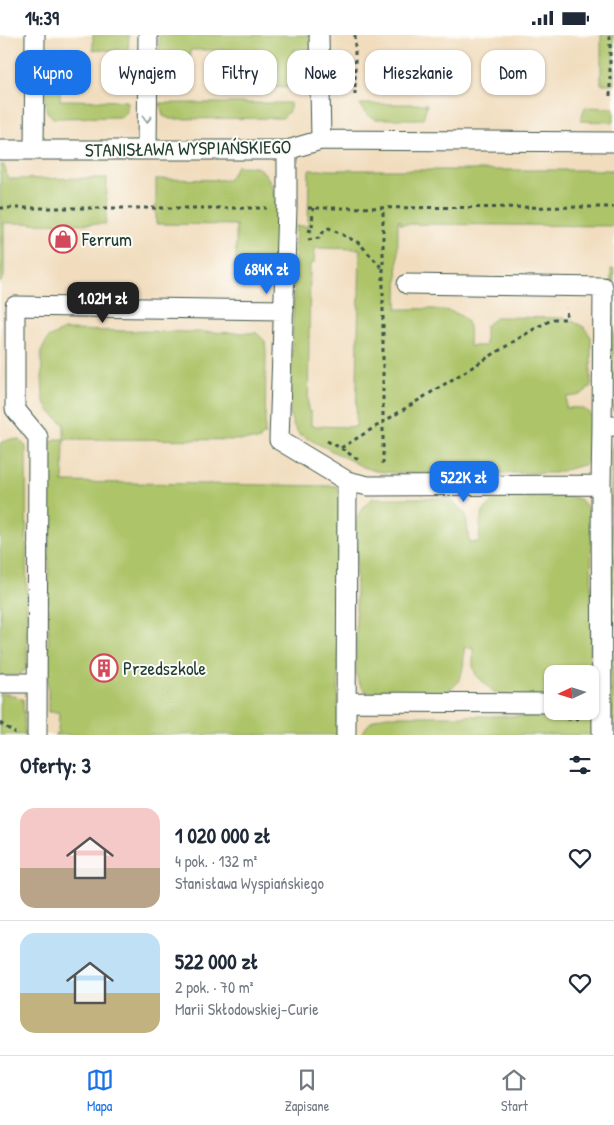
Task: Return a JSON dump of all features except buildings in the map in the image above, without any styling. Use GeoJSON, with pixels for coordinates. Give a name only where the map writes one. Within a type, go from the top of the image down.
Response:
{"type":"FeatureCollection","features":[{"type":"Feature","properties":{"kind":"street"},"geometry":{"type":"LineString","coordinates":[[34,149],[35,35]]}},
{"type":"Feature","properties":{"kind":"street"},"geometry":{"type":"LineString","coordinates":[[147,149],[148,35]]}},
{"type":"Feature","properties":{"kind":"street"},"geometry":{"type":"LineString","coordinates":[[319,35],[321,140]]}},
{"type":"Feature","properties":{"kind":"street","name":"STANISŁAWA WYSPIAŃSKIEGO"},"geometry":{"type":"LineString","coordinates":[[0,150],[287,150],[321,140],[614,142]]}},
{"type":"Feature","properties":{"kind":"street"},"geometry":{"type":"LineString","coordinates":[[287,150],[287,208],[279,439],[347,481],[368,486],[601,485]]}},
{"type":"Feature","properties":{"kind":"street"},"geometry":{"type":"LineString","coordinates":[[407,284],[603,287],[608,427],[601,485],[597,665]]}},
{"type":"Feature","properties":{"kind":"street"},"geometry":{"type":"LineString","coordinates":[[36,735],[38,437],[15,409],[15,306],[284,310]]}},
{"type":"Feature","properties":{"kind":"street"},"geometry":{"type":"LineString","coordinates":[[346,735],[347,481]]}},
{"type":"Feature","properties":{"kind":"street"},"geometry":{"type":"LineString","coordinates":[[0,683],[36,683]]}},
{"type":"Feature","properties":{"kind":"street"},"geometry":{"type":"LineString","coordinates":[[346,702],[544,703]]}},
{"type":"Feature","properties":{"kind":"street"},"geometry":{"type":"LineString","coordinates":[[599,719],[602,735]]}},
{"type":"Feature","properties":{"kind":"path"},"geometry":{"type":"LineString","coordinates":[[355,35],[355,50]]}},
{"type":"Feature","properties":{"kind":"path"},"geometry":{"type":"LineString","coordinates":[[610,35],[610,96]]}},
{"type":"Feature","properties":{"kind":"path"},"geometry":{"type":"LineString","coordinates":[[0,208],[614,207]]}},
{"type":"Feature","properties":{"kind":"path"},"geometry":{"type":"LineString","coordinates":[[383,208],[383,467]]}},
{"type":"Feature","properties":{"kind":"path"},"geometry":{"type":"LineString","coordinates":[[302,241],[319,238],[329,228],[359,243],[383,268]]}},
{"type":"Feature","properties":{"kind":"path"},"geometry":{"type":"LineString","coordinates":[[341,448],[524,335],[554,319]]}},
{"type":"Feature","properties":{"kind":"path"},"geometry":{"type":"LineString","coordinates":[[326,441],[362,461]]}},
{"type":"Feature","properties":{"kind":"path"},"geometry":{"type":"LineString","coordinates":[[0,723],[18,735]]}},
{"type":"Feature","properties":{"kind":"green space"},"geometry":{"type":"Polygon","coordinates":[[[93,35],[129,35],[128,50],[93,50],[93,35]]]}},
{"type":"Feature","properties":{"kind":"green space"},"geometry":{"type":"Polygon","coordinates":[[[159,35],[314,35],[314,50],[287,50],[287,88],[277,87],[277,50],[159,50],[159,35]]]}},
{"type":"Feature","properties":{"kind":"green space"},"geometry":{"type":"Polygon","coordinates":[[[601,35],[614,35],[614,84],[601,84],[601,35]]]}},
{"type":"Feature","properties":{"kind":"green space"},"geometry":{"type":"Polygon","coordinates":[[[45,95],[60,95],[60,100],[127,101],[127,112],[122,117],[53,118],[47,112],[45,95]]]}},
{"type":"Feature","properties":{"kind":"green space"},"geometry":{"type":"Polygon","coordinates":[[[160,103],[290,103],[290,108],[282,118],[170,119],[163,116],[160,103]]]}},
{"type":"Feature","properties":{"kind":"green space"},"geometry":{"type":"Polygon","coordinates":[[[360,104],[427,104],[423,119],[375,119],[367,115],[360,104]]]}},
{"type":"Feature","properties":{"kind":"green space"},"geometry":{"type":"Polygon","coordinates":[[[585,107],[614,108],[614,122],[580,121],[585,107]]]}},
{"type":"Feature","properties":{"kind":"green space"},"geometry":{"type":"Polygon","coordinates":[[[0,165],[4,165],[8,179],[107,178],[106,224],[4,223],[4,277],[0,283],[0,165]]]}},
{"type":"Feature","properties":{"kind":"green space"},"geometry":{"type":"Polygon","coordinates":[[[237,166],[260,169],[268,178],[273,190],[278,221],[276,279],[236,278],[236,225],[156,224],[156,179],[228,180],[237,166]]]}},
{"type":"Feature","properties":{"kind":"green space"},"geometry":{"type":"Polygon","coordinates":[[[309,170],[614,170],[614,226],[400,224],[400,220],[398,220],[397,309],[438,309],[458,314],[465,319],[469,327],[469,346],[485,346],[485,326],[497,317],[566,318],[584,327],[591,337],[591,385],[589,389],[578,396],[567,397],[566,408],[584,409],[592,417],[591,459],[583,465],[554,473],[395,473],[376,471],[363,467],[299,434],[293,425],[290,414],[295,247],[296,226],[308,226],[309,170]],[[315,248],[314,263],[310,264],[308,411],[311,412],[311,426],[356,427],[360,249],[315,248]]]}},
{"type":"Feature","properties":{"kind":"green space"},"geometry":{"type":"Polygon","coordinates":[[[611,269],[614,269],[614,412],[611,403],[611,269]]]}},
{"type":"Feature","properties":{"kind":"green space"},"geometry":{"type":"Polygon","coordinates":[[[64,330],[257,333],[265,341],[266,352],[265,435],[261,436],[260,440],[64,439],[64,424],[50,412],[43,399],[41,352],[48,338],[64,330]]]}},
{"type":"Feature","properties":{"kind":"green space"},"geometry":{"type":"Polygon","coordinates":[[[11,439],[20,440],[26,447],[27,668],[19,675],[0,676],[0,443],[11,439]]]}},
{"type":"Feature","properties":{"kind":"green space"},"geometry":{"type":"Polygon","coordinates":[[[56,439],[64,439],[63,482],[339,486],[338,735],[54,735],[58,733],[59,712],[48,712],[49,451],[50,442],[56,439]]]}},
{"type":"Feature","properties":{"kind":"green space"},"geometry":{"type":"Polygon","coordinates":[[[614,442],[614,735],[610,735],[611,451],[614,442]]]}},
{"type":"Feature","properties":{"kind":"green space"},"geometry":{"type":"Polygon","coordinates":[[[569,496],[584,503],[588,509],[592,518],[590,665],[544,665],[544,696],[504,695],[494,692],[476,675],[473,666],[473,647],[464,648],[461,676],[449,690],[430,694],[385,695],[371,693],[363,689],[356,674],[356,522],[360,511],[373,498],[450,498],[466,515],[469,542],[479,542],[481,518],[486,509],[496,499],[569,496]]]}},
{"type":"Feature","properties":{"kind":"green space"},"geometry":{"type":"Polygon","coordinates":[[[0,694],[8,694],[23,699],[25,735],[0,735],[0,694]]]}},
{"type":"Feature","properties":{"kind":"green space"},"geometry":{"type":"Polygon","coordinates":[[[388,716],[544,716],[544,720],[590,720],[592,735],[362,735],[372,721],[388,716]]]}},
{"type":"Feature","properties":{"kind":"place","name":"Ferrum"},"geometry":{"type":"Point","coordinates":[63,239]}},
{"type":"Feature","properties":{"kind":"place","name":"Przedszkole"},"geometry":{"type":"Point","coordinates":[104,668]}}]}
